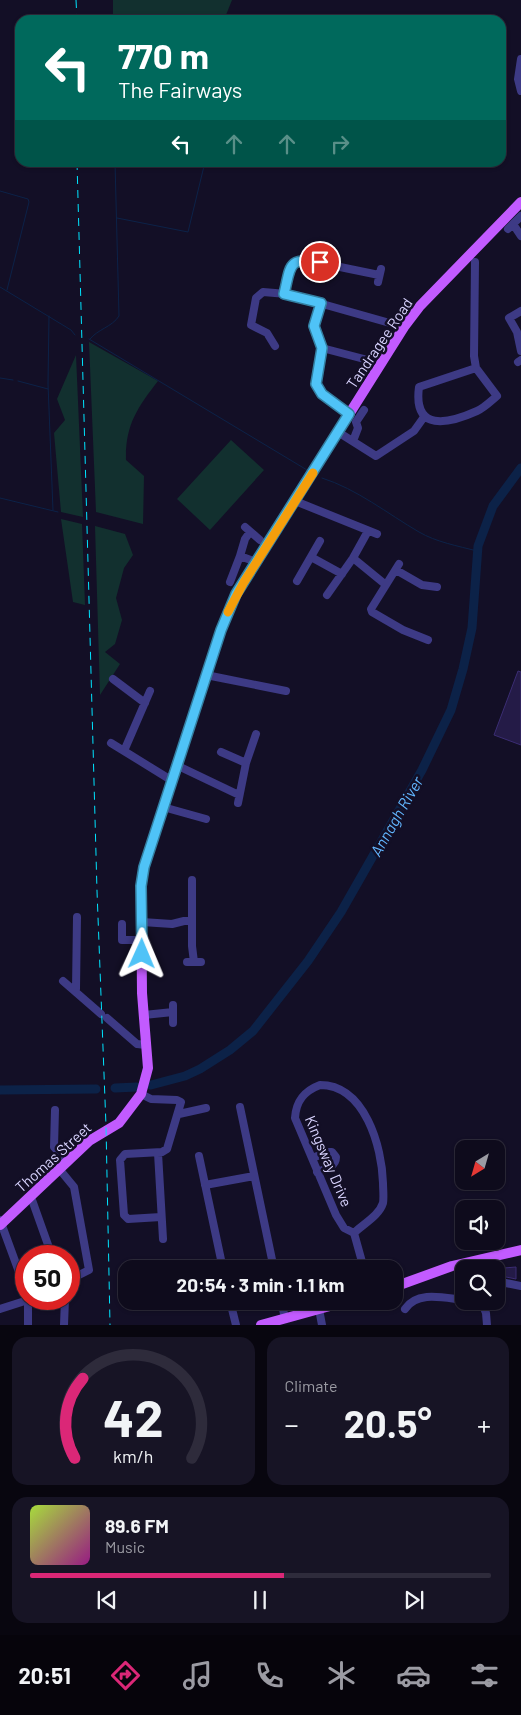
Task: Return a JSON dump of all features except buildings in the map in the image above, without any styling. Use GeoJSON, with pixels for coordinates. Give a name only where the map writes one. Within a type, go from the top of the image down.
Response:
{"type":"FeatureCollection","features":[{"type":"Feature","properties":{"kind":"main road","name":"Tandragee Road"},"geometry":{"type":"LineString","coordinates":[[142,1091],[148,1068],[142,993],[141,886],[144,867],[206,675],[231,606],[256,562],[338,432],[358,413],[404,327],[419,307],[521,202]]}},
{"type":"Feature","properties":{"kind":"main road","name":"Thomas Street"},"geometry":{"type":"LineString","coordinates":[[1,1223],[93,1138],[119,1123],[142,1091]]}},
{"type":"Feature","properties":{"kind":"main road"},"geometry":{"type":"LineString","coordinates":[[489,1260],[521,1250]]}},
{"type":"Feature","properties":{"kind":"main road"},"geometry":{"type":"LineString","coordinates":[[403,1284],[455,1266]]}},
{"type":"Feature","properties":{"kind":"main road"},"geometry":{"type":"LineString","coordinates":[[261,1325],[272,1324],[284,1318],[315,1310]]}},
{"type":"Feature","properties":{"kind":"street"},"geometry":{"type":"LineString","coordinates":[[521,59],[518,79],[521,92]]}},
{"type":"Feature","properties":{"kind":"street"},"geometry":{"type":"LineString","coordinates":[[521,216],[510,227],[521,236]]}},
{"type":"Feature","properties":{"kind":"street"},"geometry":{"type":"LineString","coordinates":[[284,294],[291,267],[301,259],[379,275]]}},
{"type":"Feature","properties":{"kind":"street"},"geometry":{"type":"LineString","coordinates":[[474,262],[474,356],[476,368],[497,396],[479,410],[442,422],[424,417],[420,412],[417,401],[419,387],[476,368]]}},
{"type":"Feature","properties":{"kind":"street"},"geometry":{"type":"LineString","coordinates":[[275,346],[267,333],[250,325],[256,298],[260,293],[284,294],[404,327]]}},
{"type":"Feature","properties":{"kind":"street"},"geometry":{"type":"LineString","coordinates":[[321,303],[314,326],[322,348],[316,384],[322,394],[368,420]]}},
{"type":"Feature","properties":{"kind":"street"},"geometry":{"type":"LineString","coordinates":[[521,310],[505,320],[517,332],[521,351]]}},
{"type":"Feature","properties":{"kind":"street"},"geometry":{"type":"LineString","coordinates":[[322,348],[364,358]]}},
{"type":"Feature","properties":{"kind":"street"},"geometry":{"type":"LineString","coordinates":[[354,441],[358,428],[356,422],[358,413]]}},
{"type":"Feature","properties":{"kind":"street"},"geometry":{"type":"LineString","coordinates":[[338,432],[376,456],[414,431],[424,417]]}},
{"type":"Feature","properties":{"kind":"street"},"geometry":{"type":"LineString","coordinates":[[295,501],[377,534]]}},
{"type":"Feature","properties":{"kind":"street"},"geometry":{"type":"LineString","coordinates":[[230,582],[239,569],[240,556],[248,530],[260,540]]}},
{"type":"Feature","properties":{"kind":"street"},"geometry":{"type":"LineString","coordinates":[[327,595],[353,558],[368,531]]}},
{"type":"Feature","properties":{"kind":"street"},"geometry":{"type":"LineString","coordinates":[[301,580],[320,541]]}},
{"type":"Feature","properties":{"kind":"street"},"geometry":{"type":"LineString","coordinates":[[240,556],[256,562]]}},
{"type":"Feature","properties":{"kind":"street"},"geometry":{"type":"LineString","coordinates":[[311,557],[342,574]]}},
{"type":"Feature","properties":{"kind":"street"},"geometry":{"type":"LineString","coordinates":[[353,558],[386,585]]}},
{"type":"Feature","properties":{"kind":"street"},"geometry":{"type":"LineString","coordinates":[[427,636],[403,630],[372,612],[371,609],[397,567],[412,580],[433,589]]}},
{"type":"Feature","properties":{"kind":"street"},"geometry":{"type":"LineString","coordinates":[[206,675],[286,692]]}},
{"type":"Feature","properties":{"kind":"street"},"geometry":{"type":"LineString","coordinates":[[112,680],[145,703]]}},
{"type":"Feature","properties":{"kind":"street"},"geometry":{"type":"LineString","coordinates":[[124,751],[150,691]]}},
{"type":"Feature","properties":{"kind":"street"},"geometry":{"type":"LineString","coordinates":[[176,765],[239,799],[246,763],[256,734]]}},
{"type":"Feature","properties":{"kind":"street"},"geometry":{"type":"LineString","coordinates":[[111,743],[171,780]]}},
{"type":"Feature","properties":{"kind":"street"},"geometry":{"type":"LineString","coordinates":[[221,752],[246,763]]}},
{"type":"Feature","properties":{"kind":"street"},"geometry":{"type":"LineString","coordinates":[[163,807],[206,819]]}},
{"type":"Feature","properties":{"kind":"street"},"geometry":{"type":"LineString","coordinates":[[193,880],[194,962]]}},
{"type":"Feature","properties":{"kind":"street"},"geometry":{"type":"LineString","coordinates":[[75,991],[77,918]]}},
{"type":"Feature","properties":{"kind":"street"},"geometry":{"type":"LineString","coordinates":[[142,922],[172,924],[192,921]]}},
{"type":"Feature","properties":{"kind":"street"},"geometry":{"type":"LineString","coordinates":[[122,924],[122,940],[142,940]]}},
{"type":"Feature","properties":{"kind":"street"},"geometry":{"type":"LineString","coordinates":[[63,981],[137,1044],[146,1045]]}},
{"type":"Feature","properties":{"kind":"street"},"geometry":{"type":"LineString","coordinates":[[144,1015],[173,1008],[173,1023]]}},
{"type":"Feature","properties":{"kind":"street","name":"Kingsway Drive"},"geometry":{"type":"LineString","coordinates":[[320,1085],[328,1085],[337,1088],[351,1097],[359,1107],[374,1137],[383,1169],[383,1203],[378,1212],[354,1233],[344,1228],[336,1215],[312,1158],[295,1118],[296,1107],[307,1091],[320,1085]]}},
{"type":"Feature","properties":{"kind":"street"},"geometry":{"type":"LineString","coordinates":[[142,1091],[151,1099],[178,1100],[181,1102],[179,1114],[167,1149],[158,1152],[125,1154],[120,1160],[124,1216],[128,1219],[161,1217]]}},
{"type":"Feature","properties":{"kind":"street"},"geometry":{"type":"LineString","coordinates":[[179,1114],[203,1107]]}},
{"type":"Feature","properties":{"kind":"street"},"geometry":{"type":"LineString","coordinates":[[240,1107],[272,1260]]}},
{"type":"Feature","properties":{"kind":"street"},"geometry":{"type":"LineString","coordinates":[[55,1110],[54,1147],[68,1162]]}},
{"type":"Feature","properties":{"kind":"street"},"geometry":{"type":"LineString","coordinates":[[158,1152],[163,1239]]}},
{"type":"Feature","properties":{"kind":"street"},"geometry":{"type":"LineString","coordinates":[[312,1158],[328,1152],[332,1152],[336,1157],[335,1163],[332,1166],[317,1172]]}},
{"type":"Feature","properties":{"kind":"street"},"geometry":{"type":"LineString","coordinates":[[199,1156],[221,1260]]}},
{"type":"Feature","properties":{"kind":"street"},"geometry":{"type":"LineString","coordinates":[[60,1170],[74,1187],[89,1270],[80,1274]]}},
{"type":"Feature","properties":{"kind":"street"},"geometry":{"type":"LineString","coordinates":[[205,1185],[254,1176]]}},
{"type":"Feature","properties":{"kind":"street"},"geometry":{"type":"LineString","coordinates":[[31,1197],[48,1245]]}},
{"type":"Feature","properties":{"kind":"street"},"geometry":{"type":"LineString","coordinates":[[1,1223],[15,1261]]}},
{"type":"Feature","properties":{"kind":"street"},"geometry":{"type":"LineString","coordinates":[[354,1233],[362,1260]]}},
{"type":"Feature","properties":{"kind":"street"},"geometry":{"type":"LineString","coordinates":[[505,1283],[521,1286]]}},
{"type":"Feature","properties":{"kind":"street"},"geometry":{"type":"LineString","coordinates":[[405,1309],[408,1303],[423,1297],[455,1299]]}},
{"type":"Feature","properties":{"kind":"street"},"geometry":{"type":"LineString","coordinates":[[0,1309],[15,1304]]}},
{"type":"Feature","properties":{"kind":"street"},"geometry":{"type":"LineString","coordinates":[[28,1310],[28,1325]]}},
{"type":"Feature","properties":{"kind":"street"},"geometry":{"type":"LineString","coordinates":[[64,1325],[65,1310]]}},
{"type":"Feature","properties":{"kind":"street"},"geometry":{"type":"LineString","coordinates":[[232,1310],[236,1325]]}},
{"type":"Feature","properties":{"kind":"street"},"geometry":{"type":"LineString","coordinates":[[283,1310],[284,1318]]}},
{"type":"Feature","properties":{"kind":"street"},"geometry":{"type":"LineString","coordinates":[[319,1310],[322,1325]]}},
{"type":"Feature","properties":{"kind":"street"},"geometry":{"type":"LineString","coordinates":[[484,1310],[487,1325]]}},
{"type":"Feature","properties":{"kind":"green space"},"geometry":{"type":"Polygon","coordinates":[[[113,0],[232,0],[226,15],[113,15],[113,0]]]}},
{"type":"Feature","properties":{"kind":"green space"},"geometry":{"type":"Polygon","coordinates":[[[89,342],[158,381],[138,409],[130,427],[126,448],[126,460],[144,476],[143,524],[96,512],[89,342]]]}},
{"type":"Feature","properties":{"kind":"green space"},"geometry":{"type":"Polygon","coordinates":[[[76,355],[83,517],[61,512],[54,433],[65,420],[57,399],[76,355]]]}},
{"type":"Feature","properties":{"kind":"green space"},"geometry":{"type":"Polygon","coordinates":[[[231,440],[264,470],[210,530],[177,499],[231,440]]]}},
{"type":"Feature","properties":{"kind":"green space"},"geometry":{"type":"Polygon","coordinates":[[[61,519],[82,524],[85,605],[73,602],[61,519]]]}},
{"type":"Feature","properties":{"kind":"green space"},"geometry":{"type":"Polygon","coordinates":[[[95,526],[125,534],[133,555],[124,568],[116,598],[122,620],[115,644],[105,652],[120,664],[100,695],[95,526]]]}},
{"type":"Feature","properties":{"kind":"waterway"},"geometry":{"type":"LineString","coordinates":[[90,339],[113,323],[119,316],[115,167]]}},
{"type":"Feature","properties":{"kind":"waterway"},"geometry":{"type":"LineString","coordinates":[[117,218],[188,232],[204,167]]}},
{"type":"Feature","properties":{"kind":"waterway"},"geometry":{"type":"LineString","coordinates":[[0,191],[28,199],[29,202],[7,290]]}},
{"type":"Feature","properties":{"kind":"waterway"},"geometry":{"type":"LineString","coordinates":[[0,287],[71,330],[75,335]]}},
{"type":"Feature","properties":{"kind":"waterway"},"geometry":{"type":"LineString","coordinates":[[49,316],[48,384],[53,510]]}},
{"type":"Feature","properties":{"kind":"waterway"},"geometry":{"type":"LineString","coordinates":[[89,339],[307,470]]}},
{"type":"Feature","properties":{"kind":"waterway"},"geometry":{"type":"LineString","coordinates":[[0,378],[13,380]]}},
{"type":"Feature","properties":{"kind":"waterway"},"geometry":{"type":"LineString","coordinates":[[18,381],[48,389]]}},
{"type":"Feature","properties":{"kind":"waterway","name":"Annagh River"},"geometry":{"type":"LineString","coordinates":[[151,1085],[185,1076],[200,1069],[230,1050],[253,1031],[308,961],[341,912],[422,770],[451,710],[472,628],[478,546],[493,506],[521,468]]}},
{"type":"Feature","properties":{"kind":"waterway"},"geometry":{"type":"LineString","coordinates":[[322,478],[360,495],[426,535],[477,551]]}},
{"type":"Feature","properties":{"kind":"waterway"},"geometry":{"type":"LineString","coordinates":[[0,498],[58,512]]}},
{"type":"Feature","properties":{"kind":"waterway","name":"Annagh River"},"geometry":{"type":"LineString","coordinates":[[115,1088],[137,1087]]}},
{"type":"Feature","properties":{"kind":"waterway","name":"Annagh River"},"geometry":{"type":"LineString","coordinates":[[0,1090],[96,1089]]}},
{"type":"Feature","properties":{"kind":"railway"},"geometry":{"type":"LineString","coordinates":[[76,0],[77,15]]}},
{"type":"Feature","properties":{"kind":"railway"},"geometry":{"type":"LineString","coordinates":[[77,167],[97,891],[106,1126],[110,1325]]}},
{"type":"Feature","properties":{"kind":"slow traffic"},"geometry":{"type":"LineString","coordinates":[[228,612],[236,594],[313,473]]}},
{"type":"Feature","properties":{"kind":"route"},"geometry":{"type":"LineString","coordinates":[[142,954],[141,886],[144,867],[155,828],[221,630],[236,594],[349,414],[322,394],[316,384],[322,348],[314,326],[321,303],[284,294],[291,267],[295,262],[301,259],[320,262]]}}]}
